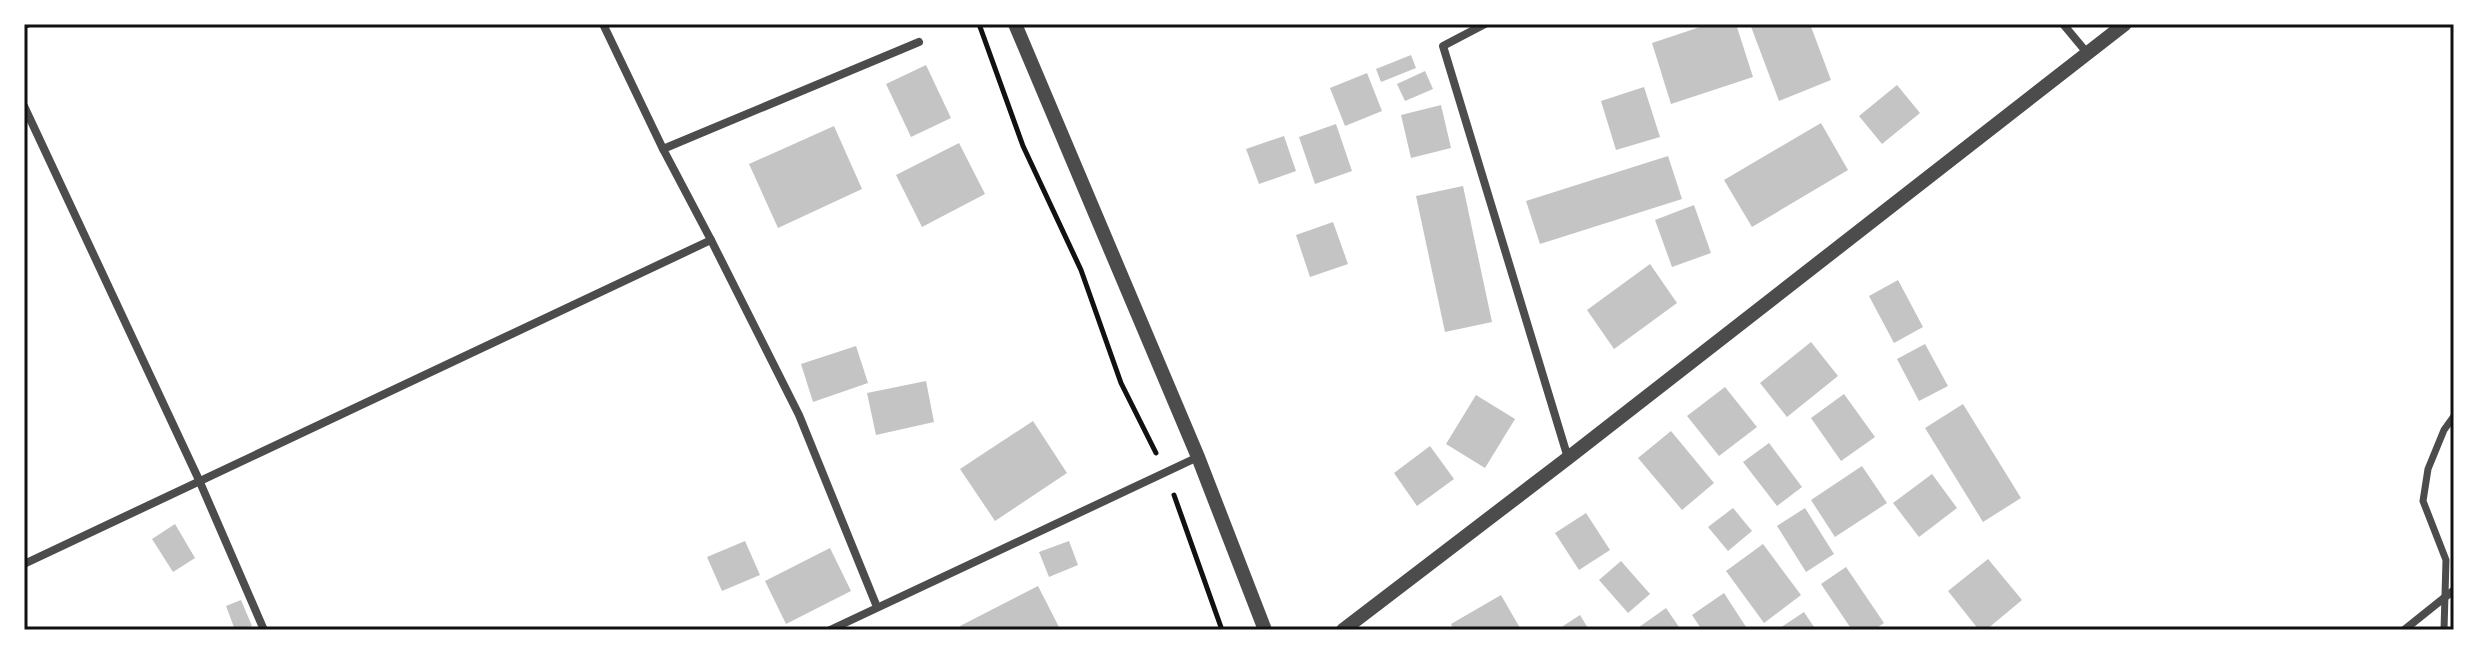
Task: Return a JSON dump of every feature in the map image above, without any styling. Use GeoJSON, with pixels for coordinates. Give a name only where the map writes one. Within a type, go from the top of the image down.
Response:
{"type":"FeatureCollection","features":[{"type":"Feature","properties":{"kind":"street"},"geometry":{"type":"LineString","coordinates":[[603,24],[799,415],[877,607]]}},
{"type":"Feature","properties":{"kind":"street"},"geometry":{"type":"LineString","coordinates":[[1015,24],[1198,457],[1265,630]]}},
{"type":"Feature","properties":{"kind":"street"},"geometry":{"type":"LineString","coordinates":[[1485,24],[1443,46],[1568,458]]}},
{"type":"Feature","properties":{"kind":"street"},"geometry":{"type":"LineString","coordinates":[[2063,24],[2088,54]]}},
{"type":"Feature","properties":{"kind":"street"},"geometry":{"type":"LineString","coordinates":[[1343,630],[2125,24]]}},
{"type":"Feature","properties":{"kind":"street"},"geometry":{"type":"LineString","coordinates":[[663,149],[919,42]]}},
{"type":"Feature","properties":{"kind":"street"},"geometry":{"type":"LineString","coordinates":[[24,106],[199,480],[264,630]]}},
{"type":"Feature","properties":{"kind":"street"},"geometry":{"type":"LineString","coordinates":[[24,564],[711,240]]}},
{"type":"Feature","properties":{"kind":"street"},"geometry":{"type":"LineString","coordinates":[[2444,630],[2446,560],[2423,501],[2428,469],[2444,430],[2454,416]]}},
{"type":"Feature","properties":{"kind":"street"},"geometry":{"type":"LineString","coordinates":[[830,630],[1198,457]]}},
{"type":"Feature","properties":{"kind":"street"},"geometry":{"type":"LineString","coordinates":[[2408,629],[2454,590]]}},
{"type":"Feature","properties":{"kind":"path"},"geometry":{"type":"LineString","coordinates":[[979,24],[1023,146],[1081,270],[1121,383],[1166,473],[1222,630]]}},
{"type":"Feature","properties":{"kind":"building"},"geometry":{"type":"Polygon","coordinates":[[[1709,24],[1736,24],[1753,77],[1671,104],[1652,43],[1709,24]]]}},
{"type":"Feature","properties":{"kind":"building"},"geometry":{"type":"Polygon","coordinates":[[[1750,24],[1810,24],[1831,80],[1779,101],[1750,24]]]}},
{"type":"Feature","properties":{"kind":"building"},"geometry":{"type":"Polygon","coordinates":[[[1411,55],[1416,68],[1381,82],[1376,69],[1411,55]]]}},
{"type":"Feature","properties":{"kind":"building"},"geometry":{"type":"Polygon","coordinates":[[[926,65],[951,118],[911,137],[886,84],[926,65]]]}},
{"type":"Feature","properties":{"kind":"building"},"geometry":{"type":"Polygon","coordinates":[[[1425,71],[1433,89],[1405,101],[1397,84],[1425,71]]]}},
{"type":"Feature","properties":{"kind":"building"},"geometry":{"type":"Polygon","coordinates":[[[1367,73],[1382,111],[1345,126],[1330,88],[1367,73]]]}},
{"type":"Feature","properties":{"kind":"building"},"geometry":{"type":"Polygon","coordinates":[[[1897,85],[1920,113],[1882,144],[1859,116],[1897,85]]]}},
{"type":"Feature","properties":{"kind":"building"},"geometry":{"type":"Polygon","coordinates":[[[1644,87],[1660,137],[1616,150],[1601,101],[1644,87]]]}},
{"type":"Feature","properties":{"kind":"building"},"geometry":{"type":"Polygon","coordinates":[[[1441,105],[1451,148],[1411,158],[1401,115],[1441,105]]]}},
{"type":"Feature","properties":{"kind":"building"},"geometry":{"type":"Polygon","coordinates":[[[1821,123],[1848,170],[1752,227],[1724,180],[1821,123]]]}},
{"type":"Feature","properties":{"kind":"building"},"geometry":{"type":"Polygon","coordinates":[[[1336,124],[1352,171],[1315,184],[1299,137],[1336,124]]]}},
{"type":"Feature","properties":{"kind":"building"},"geometry":{"type":"Polygon","coordinates":[[[834,126],[862,189],[778,228],[749,164],[834,126]]]}},
{"type":"Feature","properties":{"kind":"building"},"geometry":{"type":"Polygon","coordinates":[[[1284,136],[1296,171],[1259,184],[1246,149],[1284,136]]]}},
{"type":"Feature","properties":{"kind":"building"},"geometry":{"type":"Polygon","coordinates":[[[959,143],[985,194],[922,227],[896,175],[959,143]]]}},
{"type":"Feature","properties":{"kind":"building"},"geometry":{"type":"Polygon","coordinates":[[[1668,156],[1682,199],[1540,244],[1526,201],[1668,156]]]}},
{"type":"Feature","properties":{"kind":"building"},"geometry":{"type":"Polygon","coordinates":[[[1463,186],[1492,322],[1445,332],[1416,196],[1463,186]]]}},
{"type":"Feature","properties":{"kind":"building"},"geometry":{"type":"Polygon","coordinates":[[[1694,205],[1711,253],[1672,267],[1655,220],[1694,205]]]}},
{"type":"Feature","properties":{"kind":"building"},"geometry":{"type":"Polygon","coordinates":[[[1333,222],[1348,264],[1310,277],[1296,235],[1333,222]]]}},
{"type":"Feature","properties":{"kind":"building"},"geometry":{"type":"Polygon","coordinates":[[[1650,264],[1677,303],[1614,349],[1587,310],[1650,264]]]}},
{"type":"Feature","properties":{"kind":"building"},"geometry":{"type":"Polygon","coordinates":[[[1898,280],[1923,327],[1894,343],[1869,296],[1898,280]]]}},
{"type":"Feature","properties":{"kind":"building"},"geometry":{"type":"Polygon","coordinates":[[[1811,342],[1838,376],[1787,417],[1760,383],[1811,342]]]}},
{"type":"Feature","properties":{"kind":"building"},"geometry":{"type":"Polygon","coordinates":[[[1925,344],[1948,386],[1919,401],[1897,359],[1925,344]]]}},
{"type":"Feature","properties":{"kind":"building"},"geometry":{"type":"Polygon","coordinates":[[[856,346],[868,383],[813,402],[801,364],[856,346]]]}},
{"type":"Feature","properties":{"kind":"building"},"geometry":{"type":"Polygon","coordinates":[[[926,381],[934,422],[876,435],[867,393],[926,381]]]}},
{"type":"Feature","properties":{"kind":"building"},"geometry":{"type":"Polygon","coordinates":[[[1725,387],[1757,427],[1719,456],[1687,416],[1725,387]]]}},
{"type":"Feature","properties":{"kind":"building"},"geometry":{"type":"Polygon","coordinates":[[[1844,394],[1875,437],[1841,461],[1811,418],[1844,394]]]}},
{"type":"Feature","properties":{"kind":"building"},"geometry":{"type":"Polygon","coordinates":[[[1476,395],[1515,419],[1485,468],[1446,444],[1476,395]]]}},
{"type":"Feature","properties":{"kind":"building"},"geometry":{"type":"Polygon","coordinates":[[[1963,404],[2021,498],[1983,522],[1925,428],[1963,404]]]}},
{"type":"Feature","properties":{"kind":"building"},"geometry":{"type":"Polygon","coordinates":[[[1033,421],[1067,473],[995,521],[960,469],[1033,421]]]}},
{"type":"Feature","properties":{"kind":"building"},"geometry":{"type":"Polygon","coordinates":[[[1671,431],[1714,483],[1682,510],[1638,458],[1671,431]]]}},
{"type":"Feature","properties":{"kind":"building"},"geometry":{"type":"Polygon","coordinates":[[[1769,443],[1802,487],[1777,506],[1743,462],[1769,443]]]}},
{"type":"Feature","properties":{"kind":"building"},"geometry":{"type":"Polygon","coordinates":[[[1430,446],[1454,479],[1417,506],[1394,473],[1430,446]]]}},
{"type":"Feature","properties":{"kind":"building"},"geometry":{"type":"Polygon","coordinates":[[[1862,466],[1887,503],[1835,537],[1811,500],[1862,466]]]}},
{"type":"Feature","properties":{"kind":"building"},"geometry":{"type":"Polygon","coordinates":[[[1932,474],[1957,508],[1919,537],[1893,503],[1932,474]]]}},
{"type":"Feature","properties":{"kind":"building"},"geometry":{"type":"Polygon","coordinates":[[[1733,508],[1752,531],[1728,551],[1708,527],[1733,508]]]}},
{"type":"Feature","properties":{"kind":"building"},"geometry":{"type":"Polygon","coordinates":[[[1805,508],[1834,554],[1806,572],[1777,526],[1805,508]]]}},
{"type":"Feature","properties":{"kind":"building"},"geometry":{"type":"Polygon","coordinates":[[[1586,513],[1610,550],[1579,570],[1555,533],[1586,513]]]}},
{"type":"Feature","properties":{"kind":"building"},"geometry":{"type":"Polygon","coordinates":[[[175,524],[195,558],[173,572],[152,539],[175,524]]]}},
{"type":"Feature","properties":{"kind":"building"},"geometry":{"type":"Polygon","coordinates":[[[745,541],[760,575],[722,591],[707,557],[745,541]]]}},
{"type":"Feature","properties":{"kind":"building"},"geometry":{"type":"Polygon","coordinates":[[[1069,541],[1078,565],[1049,577],[1039,552],[1069,541]]]}},
{"type":"Feature","properties":{"kind":"building"},"geometry":{"type":"Polygon","coordinates":[[[1763,544],[1801,595],[1764,623],[1726,571],[1763,544]]]}},
{"type":"Feature","properties":{"kind":"building"},"geometry":{"type":"Polygon","coordinates":[[[830,548],[851,591],[786,624],[765,581],[830,548]]]}},
{"type":"Feature","properties":{"kind":"building"},"geometry":{"type":"Polygon","coordinates":[[[1988,559],[2022,600],[1986,630],[1979,630],[1948,591],[1988,559]]]}},
{"type":"Feature","properties":{"kind":"building"},"geometry":{"type":"Polygon","coordinates":[[[1621,561],[1650,594],[1628,613],[1599,580],[1621,561]]]}},
{"type":"Feature","properties":{"kind":"building"},"geometry":{"type":"Polygon","coordinates":[[[1846,567],[1884,623],[1874,630],[1852,630],[1821,584],[1846,567]]]}},
{"type":"Feature","properties":{"kind":"building"},"geometry":{"type":"Polygon","coordinates":[[[1038,586],[1059,627],[1053,630],[963,630],[960,626],[1038,586]]]}},
{"type":"Feature","properties":{"kind":"building"},"geometry":{"type":"Polygon","coordinates":[[[1724,593],[1748,630],[1702,630],[1692,615],[1724,593]]]}},
{"type":"Feature","properties":{"kind":"building"},"geometry":{"type":"Polygon","coordinates":[[[1501,595],[1520,628],[1454,630],[1451,624],[1501,595]]]}},
{"type":"Feature","properties":{"kind":"building"},"geometry":{"type":"Polygon","coordinates":[[[241,600],[252,626],[235,630],[226,606],[241,600]]]}},
{"type":"Feature","properties":{"kind":"building"},"geometry":{"type":"Polygon","coordinates":[[[1666,608],[1681,630],[1635,630],[1666,608]]]}},
{"type":"Feature","properties":{"kind":"building"},"geometry":{"type":"Polygon","coordinates":[[[1804,612],[1816,630],[1777,630],[1804,612]]]}},
{"type":"Feature","properties":{"kind":"building"},"geometry":{"type":"Polygon","coordinates":[[[1580,615],[1589,630],[1557,630],[1580,615]]]}}]}
